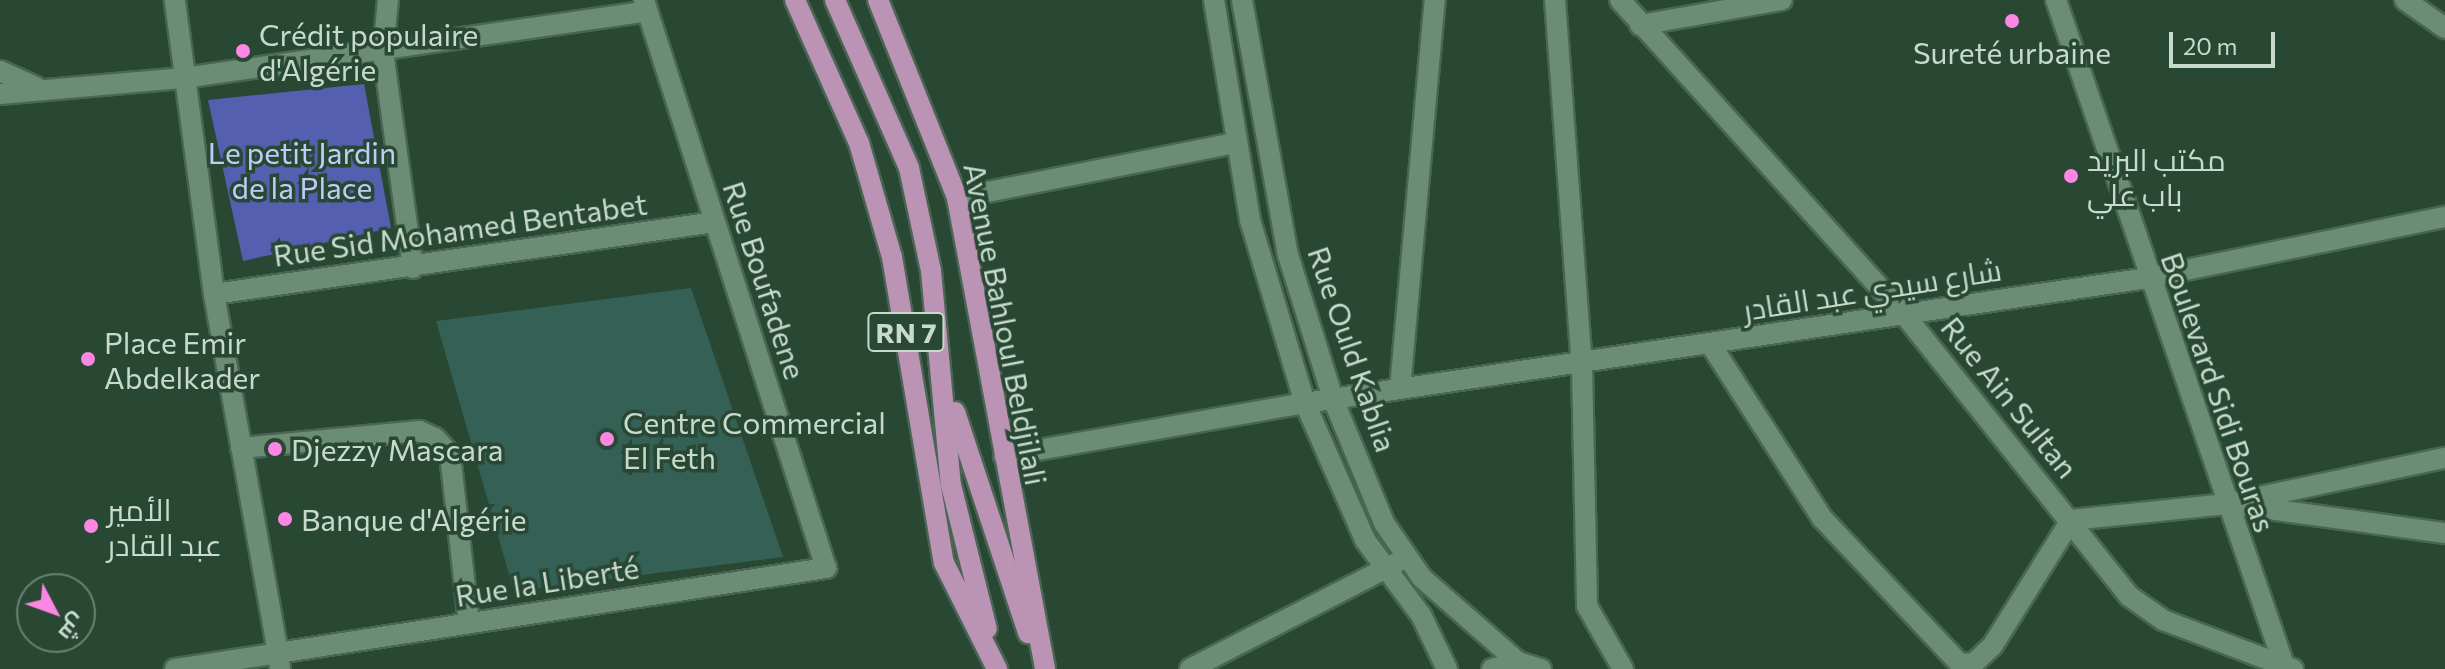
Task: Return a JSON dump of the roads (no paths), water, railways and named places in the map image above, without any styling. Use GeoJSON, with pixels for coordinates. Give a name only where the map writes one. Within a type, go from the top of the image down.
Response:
{"type":"FeatureCollection","features":[{"type":"Feature","properties":{"kind":"main road","name":"RN 7"},"geometry":{"type":"LineString","coordinates":[[795,0],[859,143],[892,257],[944,563],[998,669]]}},
{"type":"Feature","properties":{"kind":"main road","name":"RN 7"},"geometry":{"type":"LineString","coordinates":[[835,0],[909,168],[945,378],[951,485],[998,669]]}},
{"type":"Feature","properties":{"kind":"main road","name":"Avenue Bahloul Beldjilali"},"geometry":{"type":"LineString","coordinates":[[878,0],[957,198],[1043,669]]}},
{"type":"Feature","properties":{"kind":"main road","name":"Avenue Bahloul Beldjilali"},"geometry":{"type":"LineString","coordinates":[[945,378],[1043,669]]}},
{"type":"Feature","properties":{"kind":"street"},"geometry":{"type":"LineString","coordinates":[[175,0],[214,294],[279,661]]}},
{"type":"Feature","properties":{"kind":"street"},"geometry":{"type":"LineString","coordinates":[[388,0],[383,52],[413,268]]}},
{"type":"Feature","properties":{"kind":"street","name":"Rue Ould Kablia"},"geometry":{"type":"LineString","coordinates":[[1214,0],[1250,220],[1305,403],[1355,521],[1384,569],[1421,615],[1447,669]]}},
{"type":"Feature","properties":{"kind":"street","name":"Rue Ould Kablia"},"geometry":{"type":"LineString","coordinates":[[1242,0],[1279,217],[1333,399],[1405,558],[1518,662]]}},
{"type":"Feature","properties":{"kind":"street"},"geometry":{"type":"LineString","coordinates":[[1400,389],[1435,0]]}},
{"type":"Feature","properties":{"kind":"street"},"geometry":{"type":"LineString","coordinates":[[1555,0],[1582,365],[1587,606],[1623,669]]}},
{"type":"Feature","properties":{"kind":"street","name":"Rue Ain Sultan"},"geometry":{"type":"LineString","coordinates":[[1620,0],[1904,314],[2129,596],[2163,620],[2289,667]]}},
{"type":"Feature","properties":{"kind":"street"},"geometry":{"type":"LineString","coordinates":[[1640,25],[1782,0]]}},
{"type":"Feature","properties":{"kind":"street","name":"Boulevard Sidi Bouras"},"geometry":{"type":"LineString","coordinates":[[2056,0],[2147,278],[2226,504],[2289,667]]}},
{"type":"Feature","properties":{"kind":"street"},"geometry":{"type":"LineString","coordinates":[[2405,0],[2445,28]]}},
{"type":"Feature","properties":{"kind":"street"},"geometry":{"type":"LineString","coordinates":[[0,94],[36,87],[184,78],[383,52],[646,5]]}},
{"type":"Feature","properties":{"kind":"street","name":"Rue Boufadene"},"geometry":{"type":"LineString","coordinates":[[646,5],[826,568]]}},
{"type":"Feature","properties":{"kind":"street"},"geometry":{"type":"LineString","coordinates":[[0,71],[36,87]]}},
{"type":"Feature","properties":{"kind":"street"},"geometry":{"type":"LineString","coordinates":[[957,198],[1236,143]]}},
{"type":"Feature","properties":{"kind":"street","name":"شارع سيدي عبد القادر"},"geometry":{"type":"LineString","coordinates":[[1004,456],[1305,403],[1582,365],[2147,278],[2445,217]]}},
{"type":"Feature","properties":{"kind":"street","name":"Rue Sid Mohamed Bentabet"},"geometry":{"type":"LineString","coordinates":[[214,294],[413,268],[715,222]]}},
{"type":"Feature","properties":{"kind":"street"},"geometry":{"type":"LineString","coordinates":[[1711,345],[1822,518],[1960,664],[1974,663],[1993,645],[2071,520],[2226,504],[2445,458]]}},
{"type":"Feature","properties":{"kind":"street"},"geometry":{"type":"LineString","coordinates":[[241,448],[419,431],[435,438],[450,454],[469,623]]}},
{"type":"Feature","properties":{"kind":"street"},"geometry":{"type":"LineString","coordinates":[[2226,504],[2445,533]]}},
{"type":"Feature","properties":{"kind":"street"},"geometry":{"type":"LineString","coordinates":[[1190,669],[1405,558]]}},
{"type":"Feature","properties":{"kind":"street","name":"Rue la Liberté"},"geometry":{"type":"LineString","coordinates":[[175,669],[279,661],[469,623],[826,568]]}},
{"type":"Feature","properties":{"kind":"street"},"geometry":{"type":"LineString","coordinates":[[1492,669],[1518,662],[1541,669]]}},
{"type":"Feature","properties":{"kind":"place","name":"Sureté urbaine"},"geometry":{"type":"Point","coordinates":[2012,21]}},
{"type":"Feature","properties":{"kind":"place","name":"Crédit populaire d'Algérie"},"geometry":{"type":"Point","coordinates":[243,51]}},
{"type":"Feature","properties":{"kind":"place","name":"مكتب البريد باب علي"},"geometry":{"type":"Point","coordinates":[2071,176]}},
{"type":"Feature","properties":{"kind":"place","name":"Place Emir Abdelkader"},"geometry":{"type":"Point","coordinates":[88,359]}},
{"type":"Feature","properties":{"kind":"place","name":"Centre Commercial El Feth"},"geometry":{"type":"Point","coordinates":[607,439]}},
{"type":"Feature","properties":{"kind":"place","name":"Djezzy Mascara"},"geometry":{"type":"Point","coordinates":[275,449]}},
{"type":"Feature","properties":{"kind":"place","name":"Banque d'Algérie"},"geometry":{"type":"Point","coordinates":[285,519]}},
{"type":"Feature","properties":{"kind":"place","name":"الأمير عبد القادر"},"geometry":{"type":"Point","coordinates":[91,526]}},
{"type":"Feature","properties":{"kind":"park label","name":"Le petit Jardin de la Place"},"geometry":{"type":"Point","coordinates":[302,169]}}]}
